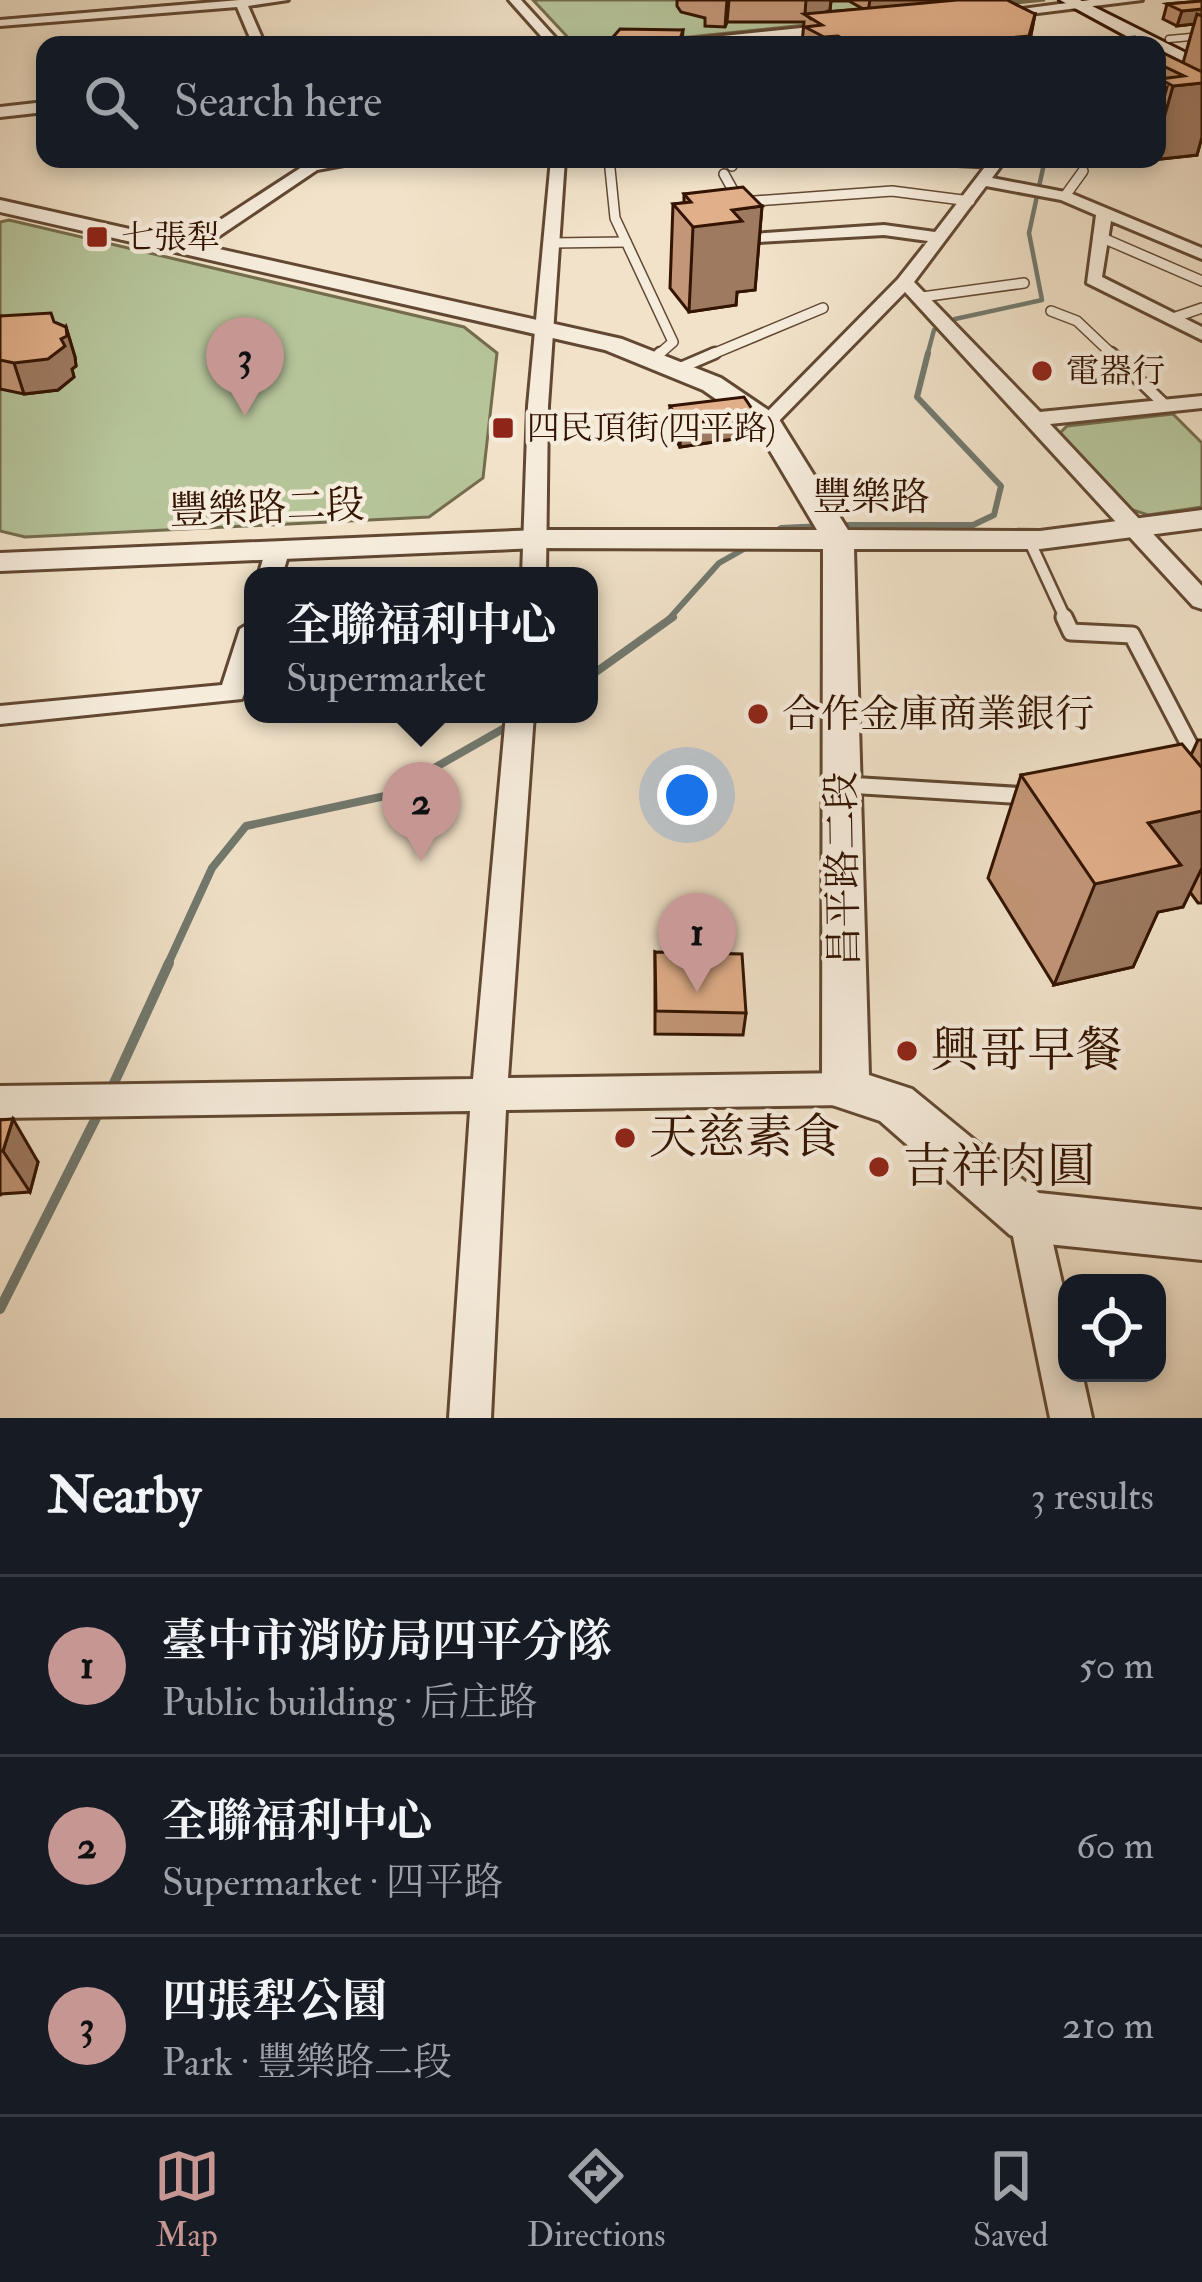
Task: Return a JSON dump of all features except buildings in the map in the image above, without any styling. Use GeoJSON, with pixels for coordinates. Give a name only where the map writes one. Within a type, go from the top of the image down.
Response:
{"type":"FeatureCollection","features":[{"type":"Feature","properties":{"kind":"main road"},"geometry":{"type":"LineString","coordinates":[[1084,2],[1162,36]]}},
{"type":"Feature","properties":{"kind":"main road"},"geometry":{"type":"LineString","coordinates":[[1084,2],[1145,36]]}},
{"type":"Feature","properties":{"kind":"main road"},"geometry":{"type":"LineString","coordinates":[[1166,38],[1202,56]]}},
{"type":"Feature","properties":{"kind":"main road"},"geometry":{"type":"LineString","coordinates":[[1166,48],[1202,68]]}},
{"type":"Feature","properties":{"kind":"street"},"geometry":{"type":"LineString","coordinates":[[0,14],[165,0]]}},
{"type":"Feature","properties":{"kind":"street"},"geometry":{"type":"LineString","coordinates":[[0,23],[281,0]]}},
{"type":"Feature","properties":{"kind":"street"},"geometry":{"type":"LineString","coordinates":[[515,0],[548,36]]}},
{"type":"Feature","properties":{"kind":"street"},"geometry":{"type":"LineString","coordinates":[[962,17],[1135,0]]}},
{"type":"Feature","properties":{"kind":"street"},"geometry":{"type":"LineString","coordinates":[[242,4],[255,36]]}},
{"type":"Feature","properties":{"kind":"street"},"geometry":{"type":"LineString","coordinates":[[809,36],[858,28]]}},
{"type":"Feature","properties":{"kind":"street"},"geometry":{"type":"LineString","coordinates":[[0,112],[36,108]]}},
{"type":"Feature","properties":{"kind":"street"},"geometry":{"type":"LineString","coordinates":[[188,249],[303,168]]}},
{"type":"Feature","properties":{"kind":"street"},"geometry":{"type":"LineString","coordinates":[[535,567],[538,406],[557,168]]}},
{"type":"Feature","properties":{"kind":"street"},"geometry":{"type":"LineString","coordinates":[[766,422],[904,284],[993,168],[1202,254]]}},
{"type":"Feature","properties":{"kind":"street"},"geometry":{"type":"LineString","coordinates":[[0,206],[614,344],[668,363],[766,422],[838,539]]}},
{"type":"Feature","properties":{"kind":"street"},"geometry":{"type":"LineString","coordinates":[[1104,214],[1093,279],[1202,334]]}},
{"type":"Feature","properties":{"kind":"street"},"geometry":{"type":"LineString","coordinates":[[758,237],[884,230],[942,238]]}},
{"type":"Feature","properties":{"kind":"street"},"geometry":{"type":"LineString","coordinates":[[904,284],[922,297],[1202,601]]}},
{"type":"Feature","properties":{"kind":"street"},"geometry":{"type":"LineString","coordinates":[[1036,419],[1202,402]]}},
{"type":"Feature","properties":{"kind":"street","name":"豐樂路"},"geometry":{"type":"LineString","coordinates":[[538,539],[1030,540],[1202,519]]}},
{"type":"Feature","properties":{"kind":"street","name":"豐樂路二段"},"geometry":{"type":"LineString","coordinates":[[0,562],[274,562],[538,539]]}},
{"type":"Feature","properties":{"kind":"street","name":"昌平路二段"},"geometry":{"type":"LineString","coordinates":[[838,539],[846,1089]]}},
{"type":"Feature","properties":{"kind":"street"},"geometry":{"type":"LineString","coordinates":[[0,715],[243,690]]}},
{"type":"Feature","properties":{"kind":"street"},"geometry":{"type":"LineString","coordinates":[[470,1418],[489,1097],[519,723]]}},
{"type":"Feature","properties":{"kind":"street"},"geometry":{"type":"LineString","coordinates":[[0,1102],[846,1089],[895,1104],[1028,1217],[1202,1235]]}},
{"type":"Feature","properties":{"kind":"street"},"geometry":{"type":"LineString","coordinates":[[1028,1217],[1071,1418]]}},
{"type":"Feature","properties":{"kind":"lane"},"geometry":{"type":"LineString","coordinates":[[981,15],[1010,28]]}},
{"type":"Feature","properties":{"kind":"lane"},"geometry":{"type":"LineString","coordinates":[[1169,39],[1202,36]]}},
{"type":"Feature","properties":{"kind":"lane"},"geometry":{"type":"LineString","coordinates":[[610,168],[615,218],[673,343],[668,363]]}},
{"type":"Feature","properties":{"kind":"lane"},"geometry":{"type":"LineString","coordinates":[[730,168],[739,202],[758,237]]}},
{"type":"Feature","properties":{"kind":"lane"},"geometry":{"type":"LineString","coordinates":[[1064,196],[1083,171]]}},
{"type":"Feature","properties":{"kind":"lane"},"geometry":{"type":"LineString","coordinates":[[739,202],[892,191],[970,201]]}},
{"type":"Feature","properties":{"kind":"lane"},"geometry":{"type":"LineString","coordinates":[[1099,236],[1202,281]]}},
{"type":"Feature","properties":{"kind":"lane"},"geometry":{"type":"LineString","coordinates":[[551,243],[626,242]]}},
{"type":"Feature","properties":{"kind":"lane"},"geometry":{"type":"LineString","coordinates":[[922,297],[1024,283]]}},
{"type":"Feature","properties":{"kind":"lane"},"geometry":{"type":"LineString","coordinates":[[668,363],[823,308]]}},
{"type":"Feature","properties":{"kind":"lane"},"geometry":{"type":"LineString","coordinates":[[1170,319],[1202,308]]}},
{"type":"Feature","properties":{"kind":"lane"},"geometry":{"type":"LineString","coordinates":[[1052,310],[1077,321],[1166,406]]}},
{"type":"Feature","properties":{"kind":"lane"},"geometry":{"type":"LineString","coordinates":[[1030,540],[1071,632],[1132,635],[1202,772],[1182,779]]}},
{"type":"Feature","properties":{"kind":"lane"},"geometry":{"type":"LineString","coordinates":[[842,785],[1050,795]]}},
{"type":"Feature","properties":{"kind":"green space"},"geometry":{"type":"Polygon","coordinates":[[[533,0],[1045,0],[699,36],[567,36],[533,0]]]}},
{"type":"Feature","properties":{"kind":"green space"},"geometry":{"type":"Polygon","coordinates":[[[9,220],[464,327],[497,353],[483,478],[429,517],[25,537],[0,531],[0,222],[9,220]]]}},
{"type":"Feature","properties":{"kind":"green space"},"geometry":{"type":"Polygon","coordinates":[[[1173,414],[1202,443],[1202,507],[1148,515],[1130,509],[1060,433],[1067,426],[1173,414]]]}},
{"type":"Feature","properties":{"kind":"waterway"},"geometry":{"type":"LineString","coordinates":[[0,19],[225,0]]}},
{"type":"Feature","properties":{"kind":"waterway"},"geometry":{"type":"LineString","coordinates":[[927,356],[934,330],[955,319],[1042,300],[1029,233],[1043,168]]}},
{"type":"Feature","properties":{"kind":"waterway"},"geometry":{"type":"LineString","coordinates":[[839,525],[973,525],[994,515],[1001,486],[917,397],[928,353]]}},
{"type":"Feature","properties":{"kind":"waterway"},"geometry":{"type":"LineString","coordinates":[[769,535],[781,528],[824,526]]}},
{"type":"Feature","properties":{"kind":"waterway"},"geometry":{"type":"LineString","coordinates":[[668,620],[719,563],[751,545]]}},
{"type":"Feature","properties":{"kind":"waterway"},"geometry":{"type":"LineString","coordinates":[[598,671],[673,617]]}},
{"type":"Feature","properties":{"kind":"waterway"},"geometry":{"type":"LineString","coordinates":[[167,966],[212,868],[246,826],[385,796],[513,723]]}},
{"type":"Feature","properties":{"kind":"waterway"},"geometry":{"type":"LineString","coordinates":[[109,1094],[169,963]]}},
{"type":"Feature","properties":{"kind":"waterway"},"geometry":{"type":"LineString","coordinates":[[0,1309],[99,1112]]}},
{"type":"Feature","properties":{"kind":"place","name":"七張犁"},"geometry":{"type":"Point","coordinates":[97,237]}},
{"type":"Feature","properties":{"kind":"place","name":"電器行"},"geometry":{"type":"Point","coordinates":[1042,371]}},
{"type":"Feature","properties":{"kind":"place","name":"四張犁公園"},"geometry":{"type":"Point","coordinates":[245,416]}},
{"type":"Feature","properties":{"kind":"place","name":"四民頂街(四平路)"},"geometry":{"type":"Point","coordinates":[503,428]}},
{"type":"Feature","properties":{"kind":"place","name":"合作金庫商業銀行"},"geometry":{"type":"Point","coordinates":[758,714]}},
{"type":"Feature","properties":{"kind":"place","name":"全聯福利中心"},"geometry":{"type":"Point","coordinates":[421,861]}},
{"type":"Feature","properties":{"kind":"place","name":"臺中市消防局四平分隊"},"geometry":{"type":"Point","coordinates":[697,992]}},
{"type":"Feature","properties":{"kind":"place","name":"興哥早餐"},"geometry":{"type":"Point","coordinates":[907,1051]}},
{"type":"Feature","properties":{"kind":"place","name":"天慈素食"},"geometry":{"type":"Point","coordinates":[625,1138]}},
{"type":"Feature","properties":{"kind":"place","name":"吉祥肉圓"},"geometry":{"type":"Point","coordinates":[879,1167]}}]}
